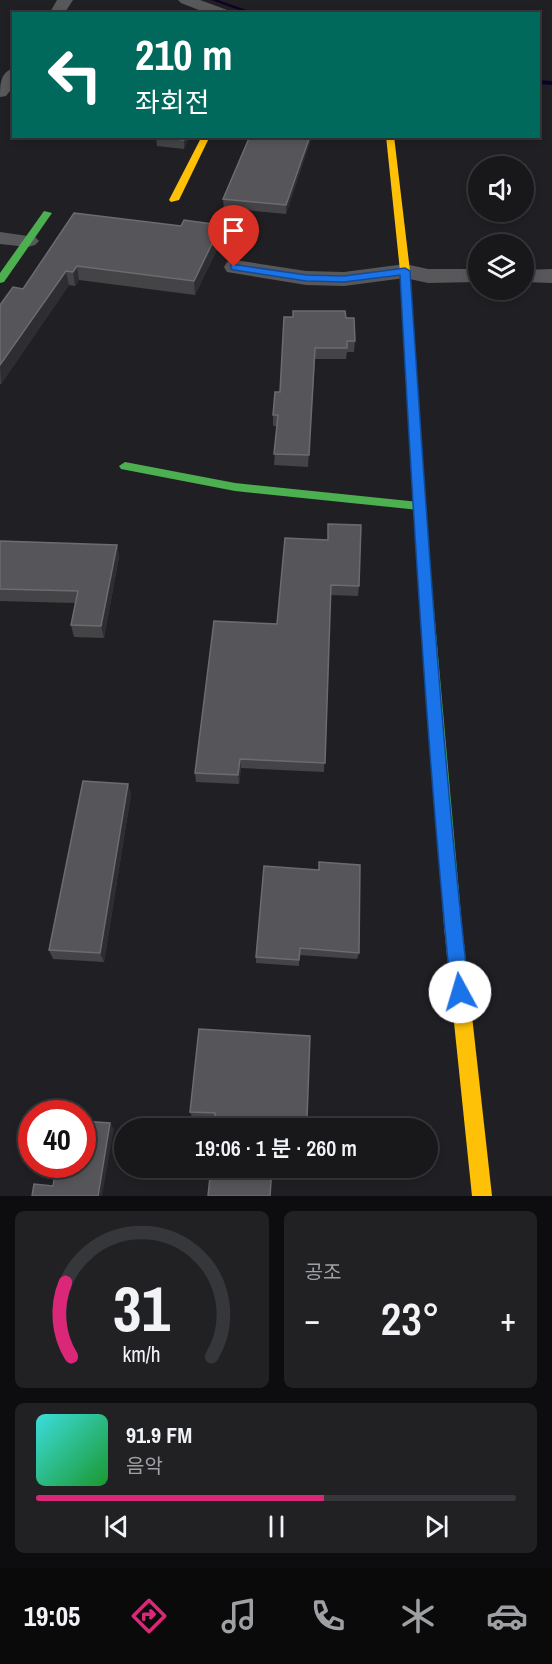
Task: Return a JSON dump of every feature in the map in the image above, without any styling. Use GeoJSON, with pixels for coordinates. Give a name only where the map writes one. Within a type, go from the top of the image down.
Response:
{"type":"FeatureCollection","features":[{"type":"Feature","properties":{"kind":"street"},"geometry":{"type":"LineString","coordinates":[[186,0],[219,12]]}},
{"type":"Feature","properties":{"kind":"street"},"geometry":{"type":"LineString","coordinates":[[0,92],[12,76]]}},
{"type":"Feature","properties":{"kind":"street"},"geometry":{"type":"LineString","coordinates":[[174,200],[205,138]]}},
{"type":"Feature","properties":{"kind":"street"},"geometry":{"type":"LineString","coordinates":[[390,138],[405,271],[419,506],[448,879],[482,1196]]}},
{"type":"Feature","properties":{"kind":"street"},"geometry":{"type":"LineString","coordinates":[[0,280],[47,213]]}},
{"type":"Feature","properties":{"kind":"street"},"geometry":{"type":"LineString","coordinates":[[0,238],[28,241]]}},
{"type":"Feature","properties":{"kind":"street"},"geometry":{"type":"LineString","coordinates":[[234,267],[306,278],[344,279],[405,271],[428,276],[468,276]]}},
{"type":"Feature","properties":{"kind":"street"},"geometry":{"type":"LineString","coordinates":[[534,276],[552,276]]}},
{"type":"Feature","properties":{"kind":"street"},"geometry":{"type":"LineString","coordinates":[[125,466],[177,478],[310,498],[419,506]]}},
{"type":"Feature","properties":{"kind":"building"},"geometry":{"type":"Polygon","coordinates":[[[249,138],[309,138],[286,205],[223,199],[249,138]]]}},
{"type":"Feature","properties":{"kind":"building"},"geometry":{"type":"Polygon","coordinates":[[[74,213],[181,226],[184,220],[221,225],[194,281],[77,266],[73,272],[66,271],[0,365],[0,305],[13,287],[23,289],[74,213]]]}},
{"type":"Feature","properties":{"kind":"building"},"geometry":{"type":"Polygon","coordinates":[[[293,311],[345,311],[346,318],[354,318],[355,341],[347,341],[347,348],[315,348],[309,455],[274,454],[278,415],[273,415],[275,392],[280,392],[284,317],[293,317],[293,311]]]}},
{"type":"Feature","properties":{"kind":"building"},"geometry":{"type":"Polygon","coordinates":[[[328,524],[361,525],[359,586],[331,585],[325,763],[240,759],[238,775],[195,773],[214,621],[277,624],[285,538],[328,540],[328,524]]]}},
{"type":"Feature","properties":{"kind":"building"},"geometry":{"type":"Polygon","coordinates":[[[0,541],[117,545],[101,626],[71,625],[78,591],[0,589],[0,541]]]}},
{"type":"Feature","properties":{"kind":"building"},"geometry":{"type":"Polygon","coordinates":[[[83,781],[128,784],[100,953],[49,950],[83,781]]]}},
{"type":"Feature","properties":{"kind":"building"},"geometry":{"type":"Polygon","coordinates":[[[319,862],[360,865],[359,953],[300,948],[299,960],[256,957],[264,866],[319,870],[319,862]]]}},
{"type":"Feature","properties":{"kind":"building"},"geometry":{"type":"Polygon","coordinates":[[[199,1029],[310,1036],[307,1118],[215,1118],[215,1113],[190,1112],[199,1029]]]}},
{"type":"Feature","properties":{"kind":"building"},"geometry":{"type":"Polygon","coordinates":[[[96,1122],[110,1123],[98,1196],[32,1196],[34,1184],[53,1186],[54,1178],[96,1178],[96,1122]]]}},
{"type":"Feature","properties":{"kind":"building"},"geometry":{"type":"Polygon","coordinates":[[[210,1178],[271,1178],[270,1196],[208,1196],[210,1178]]]}},
{"type":"Feature","properties":{"kind":"waterway"},"geometry":{"type":"LineString","coordinates":[[213,0],[250,12]]}},
{"type":"Feature","properties":{"kind":"waterway"},"geometry":{"type":"LineString","coordinates":[[540,82],[552,83]]}},
{"type":"Feature","properties":{"kind":"traffic: fast"},"geometry":{"type":"LineString","coordinates":[[0,280],[47,213]]}},
{"type":"Feature","properties":{"kind":"traffic: fast"},"geometry":{"type":"LineString","coordinates":[[125,466],[235,487],[419,506]]}},
{"type":"Feature","properties":{"kind":"traffic: fast"},"geometry":{"type":"LineString","coordinates":[[422,542],[453,926]]}},
{"type":"Feature","properties":{"kind":"traffic: slow"},"geometry":{"type":"LineString","coordinates":[[174,200],[205,138]]}},
{"type":"Feature","properties":{"kind":"traffic: slow"},"geometry":{"type":"LineString","coordinates":[[390,138],[405,271],[422,542]]}},
{"type":"Feature","properties":{"kind":"traffic: slow"},"geometry":{"type":"LineString","coordinates":[[453,926],[482,1196]]}},
{"type":"Feature","properties":{"kind":"route"},"geometry":{"type":"LineString","coordinates":[[234,267],[306,278],[344,279],[405,271],[407,337],[419,506],[446,830],[448,879],[460,992]]}}]}
